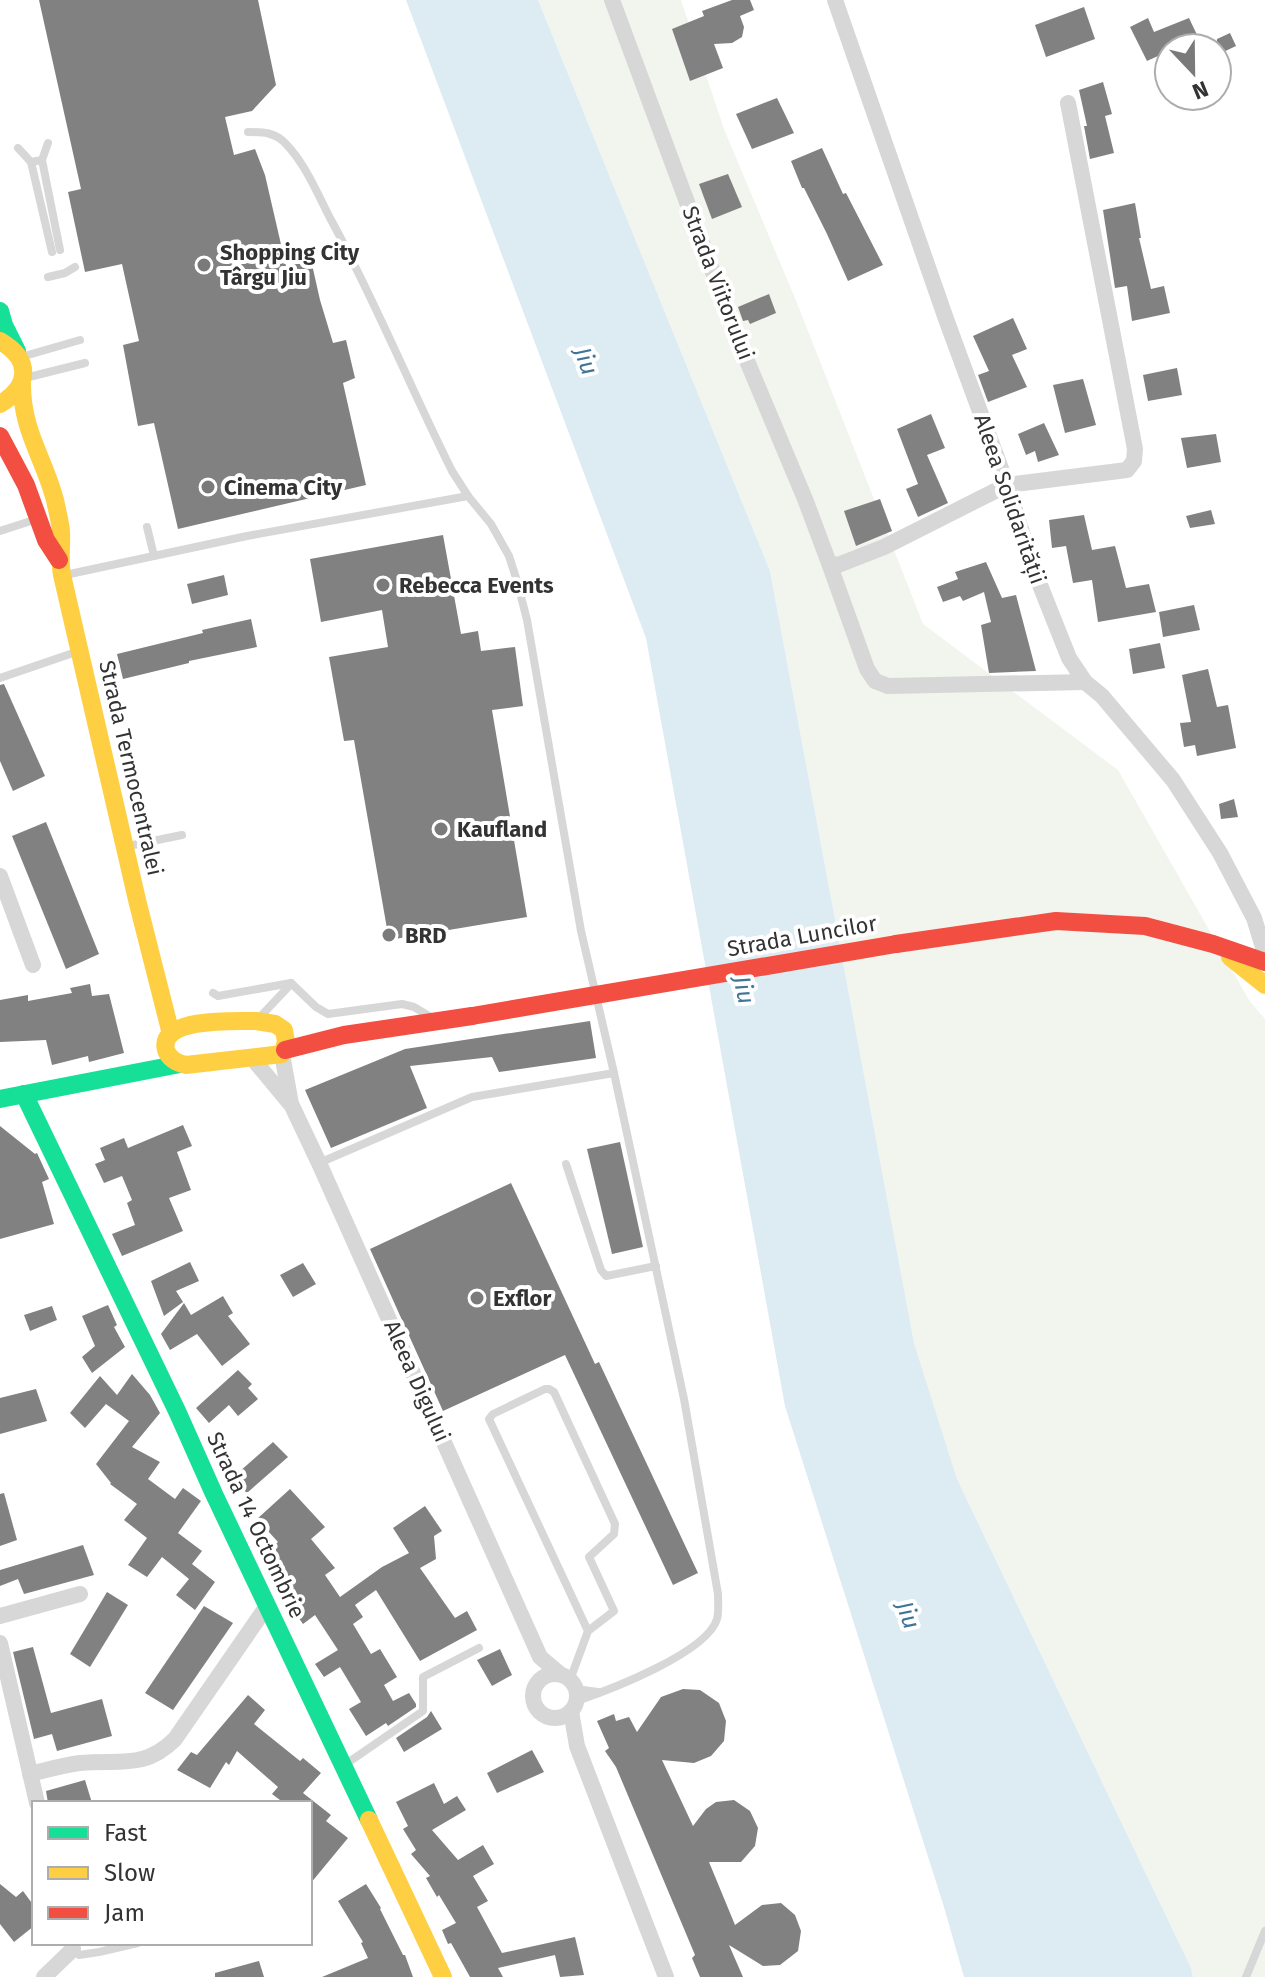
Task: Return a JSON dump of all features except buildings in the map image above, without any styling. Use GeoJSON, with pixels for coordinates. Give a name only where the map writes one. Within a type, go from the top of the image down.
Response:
{"type":"FeatureCollection","features":[{"type":"Feature","properties":{"kind":"main road"},"geometry":{"type":"LineString","coordinates":[[0,311],[19,354]]}},
{"type":"Feature","properties":{"kind":"main road"},"geometry":{"type":"LineString","coordinates":[[0,341],[19,354]]}},
{"type":"Feature","properties":{"kind":"main road","name":"Strada Termocentralei"},"geometry":{"type":"LineString","coordinates":[[19,354],[24,371],[22,405],[27,427],[54,497],[61,532],[60,568]]}},
{"type":"Feature","properties":{"kind":"main road"},"geometry":{"type":"LineString","coordinates":[[0,404],[10,400],[23,381]]}},
{"type":"Feature","properties":{"kind":"main road","name":"Strada Termocentralei"},"geometry":{"type":"LineString","coordinates":[[0,436],[26,485],[37,519],[60,568],[159,987],[168,1041]]}},
{"type":"Feature","properties":{"kind":"main road","name":"Strada Luncilor"},"geometry":{"type":"LineString","coordinates":[[180,1064],[253,1059],[344,1035],[896,944],[1056,921],[1145,926],[1265,962]]}},
{"type":"Feature","properties":{"kind":"main road"},"geometry":{"type":"LineString","coordinates":[[1213,944],[1265,985]]}},
{"type":"Feature","properties":{"kind":"main road"},"geometry":{"type":"LineString","coordinates":[[159,987],[186,1015],[206,1023]]}},
{"type":"Feature","properties":{"kind":"main road","name":"Strada Luncilor"},"geometry":{"type":"LineString","coordinates":[[168,1041],[188,1026],[256,1021],[344,1035]]}},
{"type":"Feature","properties":{"kind":"main road"},"geometry":{"type":"LineString","coordinates":[[279,1025],[288,1037],[284,1052]]}},
{"type":"Feature","properties":{"kind":"main road"},"geometry":{"type":"LineString","coordinates":[[168,1041],[169,1057],[180,1064]]}},
{"type":"Feature","properties":{"kind":"main road"},"geometry":{"type":"LineString","coordinates":[[121,1075],[168,1041]]}},
{"type":"Feature","properties":{"kind":"main road"},"geometry":{"type":"LineString","coordinates":[[0,1099],[180,1064]]}},
{"type":"Feature","properties":{"kind":"main road","name":"Strada 14 Octombrie"},"geometry":{"type":"LineString","coordinates":[[24,1094],[443,1977]]}},
{"type":"Feature","properties":{"kind":"street","name":"Strada Viitorului"},"geometry":{"type":"LineString","coordinates":[[612,0],[737,337],[805,499],[867,669],[875,681],[888,686],[1085,682]]}},
{"type":"Feature","properties":{"kind":"street","name":"Aleea Solidarității"},"geometry":{"type":"LineString","coordinates":[[835,0],[1007,485],[1034,570],[1069,658],[1085,682],[1102,696],[1173,780],[1220,853],[1254,918],[1265,954]]}},
{"type":"Feature","properties":{"kind":"street"},"geometry":{"type":"LineString","coordinates":[[829,563],[838,565],[884,547],[1007,485],[1127,470],[1134,461],[1135,449],[1068,103]]}},
{"type":"Feature","properties":{"kind":"street"},"geometry":{"type":"LineString","coordinates":[[0,876],[6,909],[33,965]]}},
{"type":"Feature","properties":{"kind":"street","name":"Aleea Digului"},"geometry":{"type":"LineString","coordinates":[[284,1052],[292,1106]]}},
{"type":"Feature","properties":{"kind":"street","name":"Aleea Digului"},"geometry":{"type":"LineString","coordinates":[[253,1059],[292,1106],[540,1657],[571,1691]]}},
{"type":"Feature","properties":{"kind":"street"},"geometry":{"type":"LineString","coordinates":[[0,1616],[80,1594]]}},
{"type":"Feature","properties":{"kind":"street"},"geometry":{"type":"LineString","coordinates":[[30,1774],[80,1763],[139,1761],[164,1750],[175,1739],[267,1606]]}},
{"type":"Feature","properties":{"kind":"street"},"geometry":{"type":"LineString","coordinates":[[0,1643],[37,1801]]}},
{"type":"Feature","properties":{"kind":"street"},"geometry":{"type":"LineString","coordinates":[[540,1657],[533,1702],[539,1712],[577,1746]]}},
{"type":"Feature","properties":{"kind":"street"},"geometry":{"type":"LineString","coordinates":[[533,1691],[538,1681],[548,1674],[571,1691],[577,1746],[666,1977]]}},
{"type":"Feature","properties":{"kind":"street"},"geometry":{"type":"LineString","coordinates":[[549,1718],[561,1717],[571,1691]]}},
{"type":"Feature","properties":{"kind":"street"},"geometry":{"type":"LineString","coordinates":[[44,1977],[73,1946]]}},
{"type":"Feature","properties":{"kind":"lane"},"geometry":{"type":"LineString","coordinates":[[248,132],[269,132],[285,143],[301,164],[366,288],[452,471],[491,524],[509,556],[527,620],[581,931],[690,1429],[718,1594],[717,1619],[704,1639],[681,1655],[602,1692],[571,1691],[588,1631],[614,1611],[589,1557],[614,1534],[615,1524],[554,1392],[545,1389],[493,1414],[489,1419],[588,1631]]}},
{"type":"Feature","properties":{"kind":"lane"},"geometry":{"type":"LineString","coordinates":[[18,148],[31,162],[56,251],[42,160],[48,143]]}},
{"type":"Feature","properties":{"kind":"lane"},"geometry":{"type":"LineString","coordinates":[[31,162],[42,160]]}},
{"type":"Feature","properties":{"kind":"lane"},"geometry":{"type":"LineString","coordinates":[[48,277],[75,267]]}},
{"type":"Feature","properties":{"kind":"lane"},"geometry":{"type":"LineString","coordinates":[[19,354],[80,340]]}},
{"type":"Feature","properties":{"kind":"lane"},"geometry":{"type":"LineString","coordinates":[[23,381],[85,363]]}},
{"type":"Feature","properties":{"kind":"lane"},"geometry":{"type":"LineString","coordinates":[[60,568],[154,556],[468,496]]}},
{"type":"Feature","properties":{"kind":"lane"},"geometry":{"type":"LineString","coordinates":[[0,531],[37,519]]}},
{"type":"Feature","properties":{"kind":"lane"},"geometry":{"type":"LineString","coordinates":[[147,527],[154,556]]}},
{"type":"Feature","properties":{"kind":"lane"},"geometry":{"type":"LineString","coordinates":[[0,678],[80,651]]}},
{"type":"Feature","properties":{"kind":"lane"},"geometry":{"type":"LineString","coordinates":[[125,846],[182,835]]}},
{"type":"Feature","properties":{"kind":"lane"},"geometry":{"type":"LineString","coordinates":[[213,993],[218,996],[291,983]]}},
{"type":"Feature","properties":{"kind":"lane"},"geometry":{"type":"LineString","coordinates":[[291,983],[328,1014],[402,1004],[414,1007],[437,1021]]}},
{"type":"Feature","properties":{"kind":"lane"},"geometry":{"type":"LineString","coordinates":[[256,1021],[291,983]]}},
{"type":"Feature","properties":{"kind":"lane"},"geometry":{"type":"LineString","coordinates":[[319,1163],[472,1097],[614,1073]]}},
{"type":"Feature","properties":{"kind":"lane"},"geometry":{"type":"LineString","coordinates":[[566,1164],[601,1270],[606,1276],[656,1266]]}},
{"type":"Feature","properties":{"kind":"lane"},"geometry":{"type":"LineString","coordinates":[[342,1766],[423,1711],[423,1677],[479,1648]]}},
{"type":"Feature","properties":{"kind":"lane"},"geometry":{"type":"LineString","coordinates":[[1246,1977],[1265,1931]]}},
{"type":"Feature","properties":{"kind":"lane"},"geometry":{"type":"LineString","coordinates":[[73,1946],[79,1955],[129,1945]]}},
{"type":"Feature","properties":{"kind":"shaded area"},"geometry":{"type":"Polygon","coordinates":[[[538,0],[681,0],[724,129],[797,303],[923,624],[1118,770],[1249,1000],[1265,1019],[1265,1977],[1193,1977],[957,1479],[914,1343],[770,571],[538,0]]]}},
{"type":"Feature","properties":{"kind":"water","name":"Jiu"},"geometry":{"type":"Polygon","coordinates":[[[406,0],[538,0],[770,571],[914,1343],[957,1479],[1193,1977],[964,1977],[785,1406],[646,638],[406,0]]]}},
{"type":"Feature","properties":{"kind":"traffic: fast"},"geometry":{"type":"LineString","coordinates":[[0,311],[17,351]]}},
{"type":"Feature","properties":{"kind":"traffic: fast"},"geometry":{"type":"LineString","coordinates":[[0,1099],[180,1064]]}},
{"type":"Feature","properties":{"kind":"traffic: fast"},"geometry":{"type":"LineString","coordinates":[[24,1094],[369,1820]]}},
{"type":"Feature","properties":{"kind":"traffic: slow"},"geometry":{"type":"LineString","coordinates":[[0,341],[17,356],[23,372],[17,389],[0,404]]}},
{"type":"Feature","properties":{"kind":"traffic: slow"},"geometry":{"type":"LineString","coordinates":[[22,385],[30,431],[55,500],[61,531],[62,575],[171,1034]]}},
{"type":"Feature","properties":{"kind":"traffic: slow"},"geometry":{"type":"LineString","coordinates":[[1230,957],[1265,985]]}},
{"type":"Feature","properties":{"kind":"traffic: slow"},"geometry":{"type":"LineString","coordinates":[[217,1021],[256,1021],[275,1024],[284,1030],[286,1042],[282,1054],[186,1065],[174,1060],[166,1050],[167,1039],[186,1026],[217,1021]]}},
{"type":"Feature","properties":{"kind":"traffic: slow"},"geometry":{"type":"LineString","coordinates":[[369,1820],[443,1977]]}},
{"type":"Feature","properties":{"kind":"traffic: jam"},"geometry":{"type":"LineString","coordinates":[[0,436],[26,485],[46,540],[59,560]]}},
{"type":"Feature","properties":{"kind":"traffic: jam"},"geometry":{"type":"LineString","coordinates":[[896,944],[1056,921],[1145,926],[1265,962]]}},
{"type":"Feature","properties":{"kind":"traffic: jam"},"geometry":{"type":"LineString","coordinates":[[472,1016],[896,944]]}},
{"type":"Feature","properties":{"kind":"traffic: jam"},"geometry":{"type":"LineString","coordinates":[[285,1050],[344,1035],[472,1016]]}},
{"type":"Feature","properties":{"kind":"place","name":"Shopping City Târgu Jiu"},"geometry":{"type":"Point","coordinates":[204,265]}},
{"type":"Feature","properties":{"kind":"place","name":"Cinema City"},"geometry":{"type":"Point","coordinates":[208,487]}},
{"type":"Feature","properties":{"kind":"place","name":"Rebecca Events"},"geometry":{"type":"Point","coordinates":[383,585]}},
{"type":"Feature","properties":{"kind":"place","name":"Kaufland"},"geometry":{"type":"Point","coordinates":[441,829]}},
{"type":"Feature","properties":{"kind":"place","name":"BRD"},"geometry":{"type":"Point","coordinates":[389,935]}},
{"type":"Feature","properties":{"kind":"place","name":"Exflor"},"geometry":{"type":"Point","coordinates":[477,1298]}}]}
